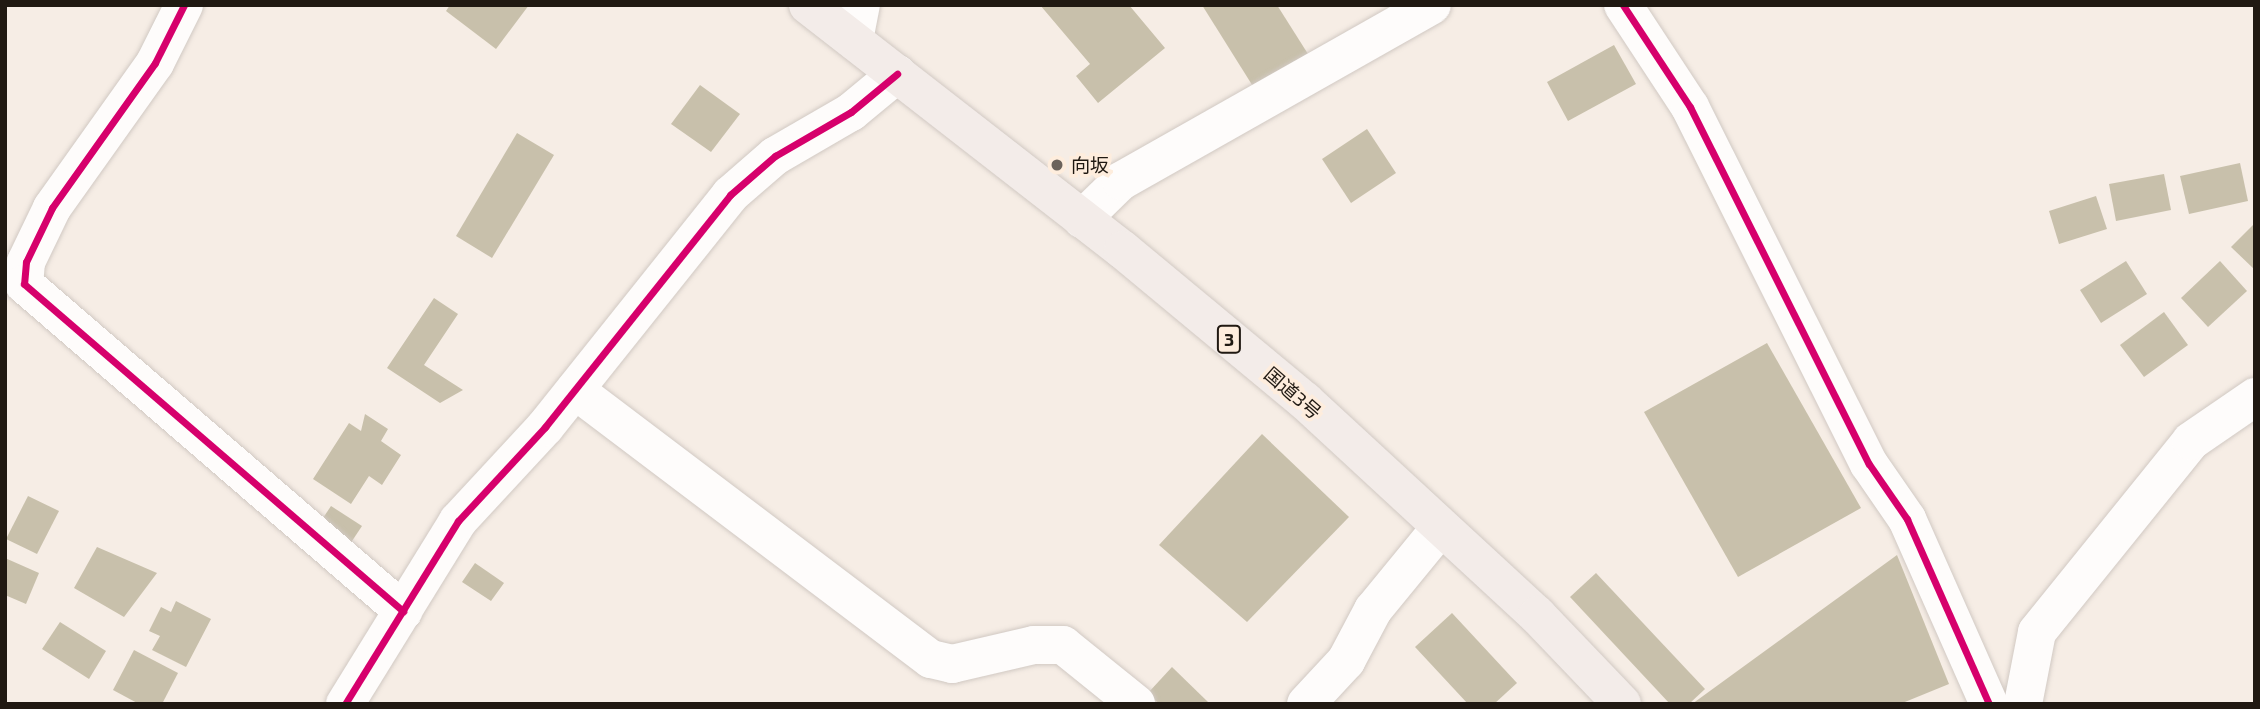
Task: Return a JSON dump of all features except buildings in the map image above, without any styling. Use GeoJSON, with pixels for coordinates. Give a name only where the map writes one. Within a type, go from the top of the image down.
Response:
{"type":"FeatureCollection","features":[{"type":"Feature","properties":{"kind":"highway","name":"国道3号"},"geometry":{"type":"LineString","coordinates":[[808,5],[857,23],[897,74],[1082,219],[1305,401],[1537,615],[1622,704]]}},
{"type":"Feature","properties":{"kind":"street"},"geometry":{"type":"LineString","coordinates":[[184,5],[155,63],[52,208],[26,262],[24,284],[403,611]]}},
{"type":"Feature","properties":{"kind":"street"},"geometry":{"type":"LineString","coordinates":[[1082,219],[1121,181],[1432,5]]}},
{"type":"Feature","properties":{"kind":"street"},"geometry":{"type":"LineString","coordinates":[[1623,5],[1690,107],[1870,464],[1907,519],[1989,704]]}},
{"type":"Feature","properties":{"kind":"street"},"geometry":{"type":"LineString","coordinates":[[345,704],[458,521],[575,390],[730,195],[775,156],[851,112],[897,74]]}},
{"type":"Feature","properties":{"kind":"street"},"geometry":{"type":"LineString","coordinates":[[575,390],[931,659],[952,664],[1034,646],[1063,646],[1136,704]]}},
{"type":"Feature","properties":{"kind":"street"},"geometry":{"type":"LineString","coordinates":[[2023,704],[2037,632],[2191,441],[2255,397]]}},
{"type":"Feature","properties":{"kind":"street"},"geometry":{"type":"LineString","coordinates":[[1306,704],[1346,661],[1373,610],[1441,527]]}},
{"type":"Feature","properties":{"kind":"cycle path"},"geometry":{"type":"LineString","coordinates":[[184,5],[155,63],[52,208],[26,262],[24,284],[403,611]]}},
{"type":"Feature","properties":{"kind":"cycle path"},"geometry":{"type":"LineString","coordinates":[[1623,5],[1690,107],[1869,464],[1907,519],[1989,704]]}},
{"type":"Feature","properties":{"kind":"cycle path"},"geometry":{"type":"LineString","coordinates":[[345,704],[458,521],[545,427],[730,195],[775,156],[851,112],[897,74]]}},
{"type":"Feature","properties":{"kind":"place","name":"向坂"},"geometry":{"type":"Point","coordinates":[1057,165]}}]}
